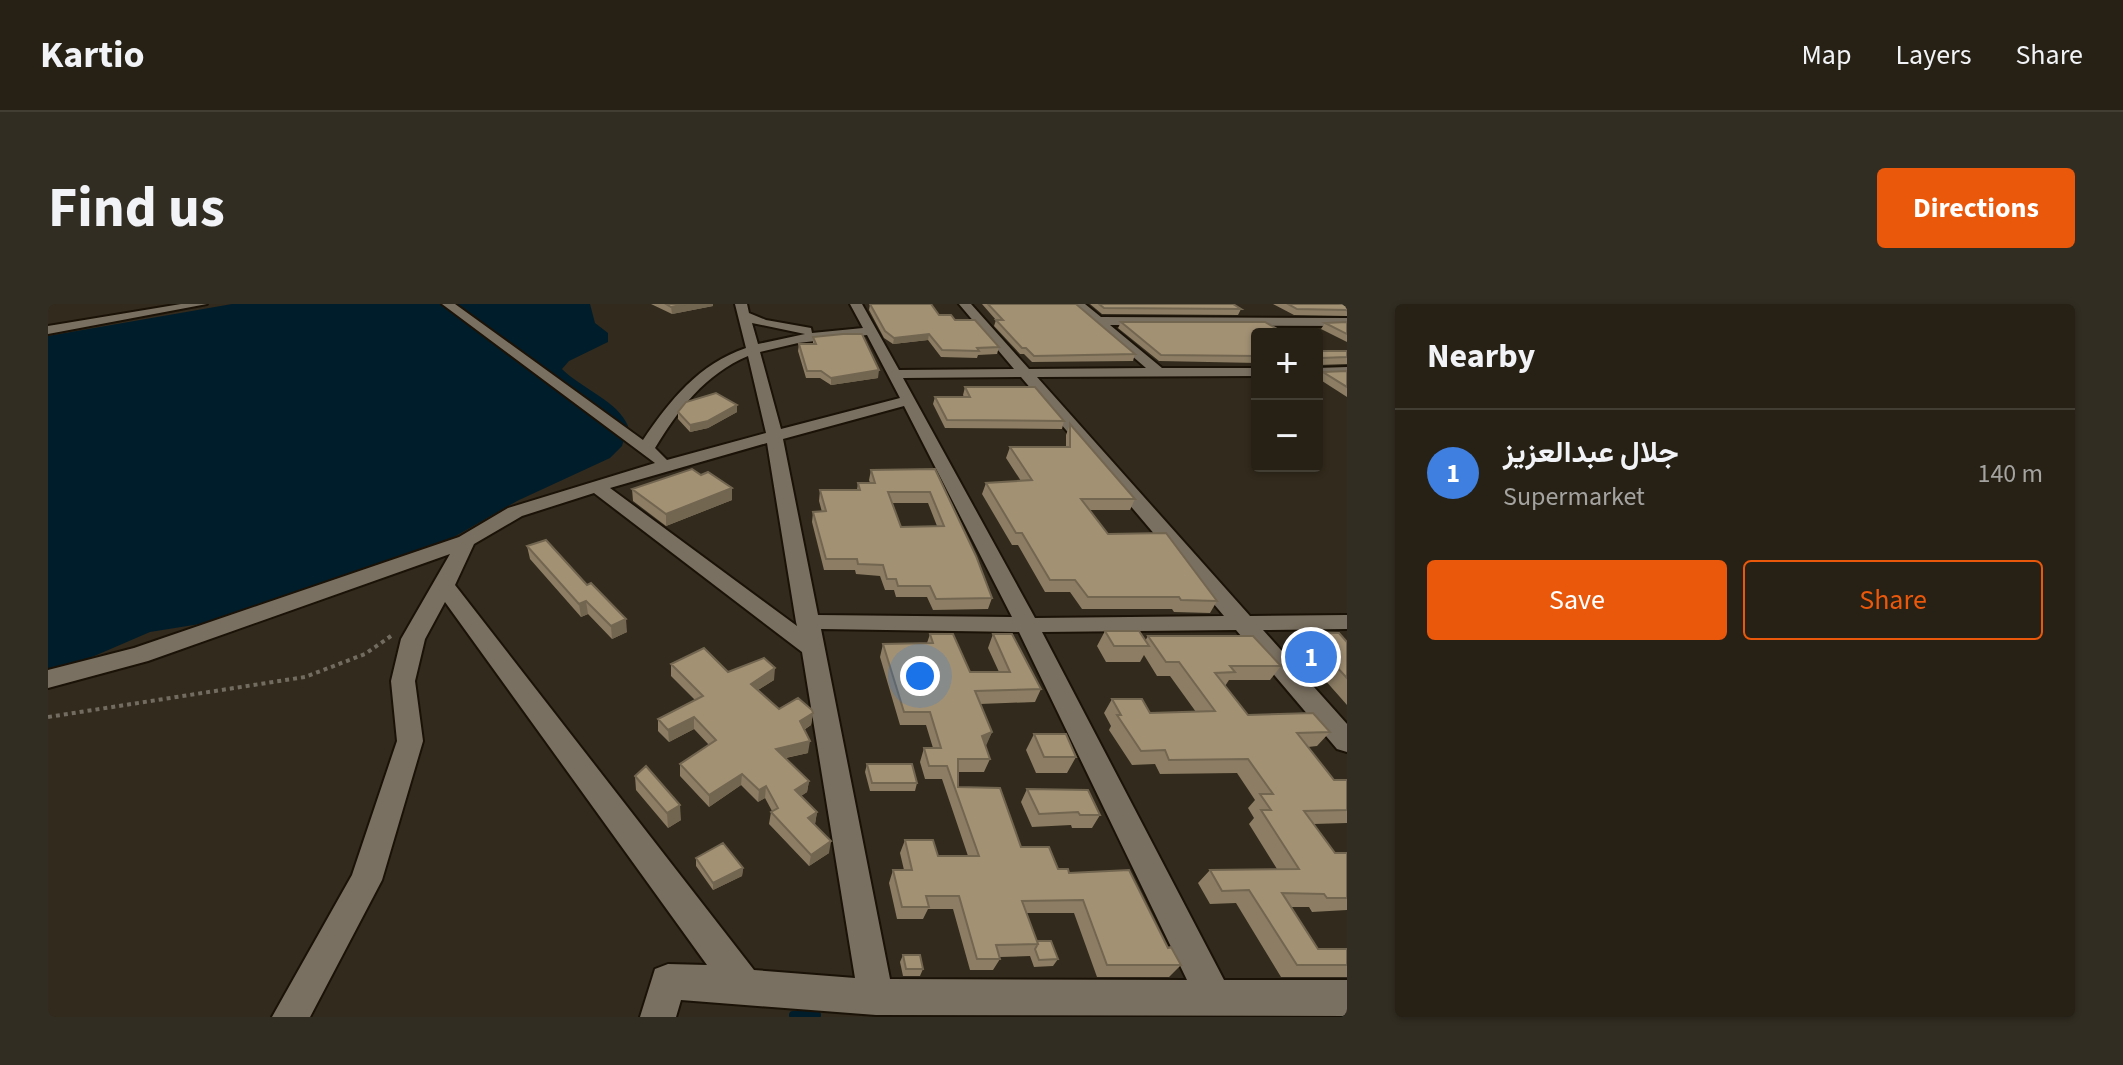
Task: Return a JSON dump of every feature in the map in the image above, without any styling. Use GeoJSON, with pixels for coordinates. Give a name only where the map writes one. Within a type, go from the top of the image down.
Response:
{"type":"FeatureCollection","features":[{"type":"Feature","properties":{"kind":"street"},"geometry":{"type":"LineString","coordinates":[[48,330],[201,304]]}},
{"type":"Feature","properties":{"kind":"street"},"geometry":{"type":"LineString","coordinates":[[448,304],[667,465]]}},
{"type":"Feature","properties":{"kind":"street"},"geometry":{"type":"LineString","coordinates":[[856,304],[1028,625],[1214,997]]}},
{"type":"Feature","properties":{"kind":"street"},"geometry":{"type":"LineString","coordinates":[[965,304],[1347,742]]}},
{"type":"Feature","properties":{"kind":"street"},"geometry":{"type":"LineString","coordinates":[[1078,304],[1159,373]]}},
{"type":"Feature","properties":{"kind":"street"},"geometry":{"type":"LineString","coordinates":[[743,309],[763,323],[829,335]]}},
{"type":"Feature","properties":{"kind":"street"},"geometry":{"type":"LineString","coordinates":[[743,309],[774,434],[876,997]]}},
{"type":"Feature","properties":{"kind":"street"},"geometry":{"type":"LineString","coordinates":[[1099,321],[1347,322]]}},
{"type":"Feature","properties":{"kind":"street"},"geometry":{"type":"LineString","coordinates":[[645,450],[665,415],[692,385],[753,349],[764,344],[872,331]]}},
{"type":"Feature","properties":{"kind":"street"},"geometry":{"type":"LineString","coordinates":[[1323,372],[1347,371]]}},
{"type":"Feature","properties":{"kind":"street"},"geometry":{"type":"LineString","coordinates":[[896,374],[1251,372]]}},
{"type":"Feature","properties":{"kind":"street"},"geometry":{"type":"LineString","coordinates":[[48,679],[140,655],[466,541],[515,512],[774,434],[908,400]]}},
{"type":"Feature","properties":{"kind":"street"},"geometry":{"type":"LineString","coordinates":[[596,486],[812,648]]}},
{"type":"Feature","properties":{"kind":"street"},"geometry":{"type":"LineString","coordinates":[[290,1017],[366,880],[410,741],[403,681],[413,639],[466,541]]}},
{"type":"Feature","properties":{"kind":"street"},"geometry":{"type":"LineString","coordinates":[[444,585],[742,984],[668,982]]}},
{"type":"Feature","properties":{"kind":"street"},"geometry":{"type":"LineString","coordinates":[[807,622],[1028,625],[1347,622]]}},
{"type":"Feature","properties":{"kind":"street"},"geometry":{"type":"LineString","coordinates":[[668,982],[876,997],[1347,998]]}},
{"type":"Feature","properties":{"kind":"street"},"geometry":{"type":"LineString","coordinates":[[658,1017],[668,982]]}},
{"type":"Feature","properties":{"kind":"path"},"geometry":{"type":"LineString","coordinates":[[48,717],[73,716],[142,700],[224,693],[278,682],[360,660],[394,634]]}},
{"type":"Feature","properties":{"kind":"water"},"geometry":{"type":"Polygon","coordinates":[[[232,304],[590,304],[595,323],[608,333],[608,342],[569,361],[562,369],[608,402],[623,417],[628,426],[622,446],[610,458],[517,501],[433,549],[225,620],[150,632],[48,676],[48,336],[232,304]]]}},
{"type":"Feature","properties":{"kind":"building"},"geometry":{"type":"Polygon","coordinates":[[[870,304],[931,304],[939,315],[951,315],[955,320],[975,320],[999,347],[977,348],[979,351],[942,350],[929,334],[894,338],[885,331],[870,304]]]}},
{"type":"Feature","properties":{"kind":"building"},"geometry":{"type":"Polygon","coordinates":[[[988,304],[1076,304],[1135,354],[1034,356],[1022,348],[996,320],[1003,320],[988,304]]]}},
{"type":"Feature","properties":{"kind":"building"},"geometry":{"type":"Polygon","coordinates":[[[1099,304],[1233,304],[1241,309],[1104,308],[1099,304]]]}},
{"type":"Feature","properties":{"kind":"building"},"geometry":{"type":"Polygon","coordinates":[[[1288,304],[1347,304],[1347,310],[1297,309],[1288,304]]]}},
{"type":"Feature","properties":{"kind":"building"},"geometry":{"type":"Polygon","coordinates":[[[1121,322],[1265,322],[1276,328],[1251,328],[1251,356],[1161,355],[1121,322]]]}},
{"type":"Feature","properties":{"kind":"building"},"geometry":{"type":"Polygon","coordinates":[[[1347,322],[1347,334],[1325,323],[1347,322]]]}},
{"type":"Feature","properties":{"kind":"building"},"geometry":{"type":"Polygon","coordinates":[[[862,334],[879,370],[831,378],[821,371],[807,371],[799,344],[816,344],[813,337],[862,334]]]}},
{"type":"Feature","properties":{"kind":"building"},"geometry":{"type":"Polygon","coordinates":[[[1323,351],[1347,351],[1347,357],[1323,358],[1323,351]]]}},
{"type":"Feature","properties":{"kind":"building"},"geometry":{"type":"Polygon","coordinates":[[[1347,371],[1347,387],[1323,372],[1347,371]]]}},
{"type":"Feature","properties":{"kind":"building"},"geometry":{"type":"Polygon","coordinates":[[[965,387],[1035,387],[1064,421],[947,420],[935,397],[970,397],[965,387]]]}},
{"type":"Feature","properties":{"kind":"building"},"geometry":{"type":"Polygon","coordinates":[[[716,393],[737,405],[708,421],[690,425],[678,412],[686,402],[716,393]]]}},
{"type":"Feature","properties":{"kind":"building"},"geometry":{"type":"Polygon","coordinates":[[[1070,424],[1135,499],[1081,499],[1108,534],[1166,533],[1217,601],[1181,600],[1179,597],[1088,597],[1075,580],[1050,580],[1022,533],[1016,533],[986,483],[1032,480],[1010,447],[1070,447],[1070,424]]]}},
{"type":"Feature","properties":{"kind":"building"},"geometry":{"type":"Polygon","coordinates":[[[692,469],[701,475],[708,472],[732,488],[666,514],[632,489],[692,469]]]}},
{"type":"Feature","properties":{"kind":"building"},"geometry":{"type":"Polygon","coordinates":[[[935,469],[992,598],[936,599],[930,586],[898,586],[896,579],[887,579],[883,565],[858,564],[857,559],[826,559],[813,512],[826,511],[820,490],[860,490],[858,483],[875,483],[871,470],[935,469]],[[888,492],[901,527],[944,526],[930,492],[888,492]]]}},
{"type":"Feature","properties":{"kind":"building"},"geometry":{"type":"Polygon","coordinates":[[[546,540],[587,585],[591,583],[626,619],[611,626],[586,601],[579,604],[527,546],[546,540]]]}},
{"type":"Feature","properties":{"kind":"building"},"geometry":{"type":"Polygon","coordinates":[[[1105,631],[1139,631],[1149,646],[1114,646],[1105,631]]]}},
{"type":"Feature","properties":{"kind":"building"},"geometry":{"type":"Polygon","coordinates":[[[1304,632],[1339,633],[1347,642],[1347,678],[1304,632]]]}},
{"type":"Feature","properties":{"kind":"building"},"geometry":{"type":"Polygon","coordinates":[[[930,634],[953,634],[970,672],[1010,672],[993,634],[1012,634],[1041,689],[975,691],[992,732],[982,736],[990,759],[958,759],[958,787],[1000,788],[1021,847],[1049,847],[1058,869],[1068,869],[1069,873],[1129,870],[1168,948],[1171,947],[1181,965],[1107,965],[1083,900],[1022,901],[1038,944],[996,945],[1000,959],[977,959],[959,896],[926,896],[929,907],[902,907],[893,870],[912,870],[905,840],[933,840],[938,856],[979,856],[947,766],[929,766],[924,748],[941,748],[930,712],[904,712],[883,644],[933,643],[930,634]]]}},
{"type":"Feature","properties":{"kind":"building"},"geometry":{"type":"Polygon","coordinates":[[[1148,636],[1253,636],[1281,666],[1230,666],[1235,672],[1215,673],[1248,715],[1313,713],[1330,732],[1297,733],[1334,780],[1347,780],[1347,810],[1304,811],[1335,853],[1347,853],[1347,898],[1282,893],[1318,949],[1347,949],[1347,965],[1297,965],[1249,890],[1222,891],[1210,870],[1299,869],[1261,810],[1271,810],[1260,794],[1273,794],[1248,759],[1169,760],[1165,750],[1141,751],[1117,715],[1121,715],[1112,699],[1142,699],[1150,713],[1215,711],[1179,662],[1166,662],[1148,636]]]}},
{"type":"Feature","properties":{"kind":"building"},"geometry":{"type":"Polygon","coordinates":[[[704,648],[728,672],[764,658],[775,668],[751,684],[779,709],[798,698],[812,710],[813,713],[800,721],[810,741],[776,749],[809,781],[795,790],[817,812],[808,818],[831,841],[811,855],[771,812],[778,808],[766,786],[759,790],[742,774],[709,795],[680,764],[716,740],[694,717],[668,730],[658,719],[703,696],[671,664],[704,648]]]}},
{"type":"Feature","properties":{"kind":"building"},"geometry":{"type":"Polygon","coordinates":[[[1034,734],[1066,734],[1076,757],[1044,757],[1034,734]]]}},
{"type":"Feature","properties":{"kind":"building"},"geometry":{"type":"Polygon","coordinates":[[[867,764],[912,764],[917,783],[872,783],[867,764]]]}},
{"type":"Feature","properties":{"kind":"building"},"geometry":{"type":"Polygon","coordinates":[[[646,766],[680,805],[667,813],[635,776],[646,766]]]}},
{"type":"Feature","properties":{"kind":"building"},"geometry":{"type":"Polygon","coordinates":[[[1027,789],[1088,790],[1100,815],[1080,815],[1078,812],[1039,814],[1027,789]]]}},
{"type":"Feature","properties":{"kind":"building"},"geometry":{"type":"Polygon","coordinates":[[[723,843],[743,868],[713,883],[696,858],[723,843]]]}},
{"type":"Feature","properties":{"kind":"building"},"geometry":{"type":"Polygon","coordinates":[[[1037,941],[1051,941],[1058,959],[1039,960],[1035,949],[1037,941]]]}},
{"type":"Feature","properties":{"kind":"building"},"geometry":{"type":"Polygon","coordinates":[[[903,955],[920,955],[923,969],[906,969],[903,955]]]}},
{"type":"Feature","properties":{"kind":"waterway"},"geometry":{"type":"LineString","coordinates":[[793,1015],[817,1015]]}},
{"type":"Feature","properties":{"kind":"waterway"},"geometry":{"type":"LineString","coordinates":[[1271,1017],[1347,1017]]}},
{"type":"Feature","properties":{"kind":"place","name":"جلال عبدالعزيز"},"geometry":{"type":"Point","coordinates":[1311,657]}}]}
